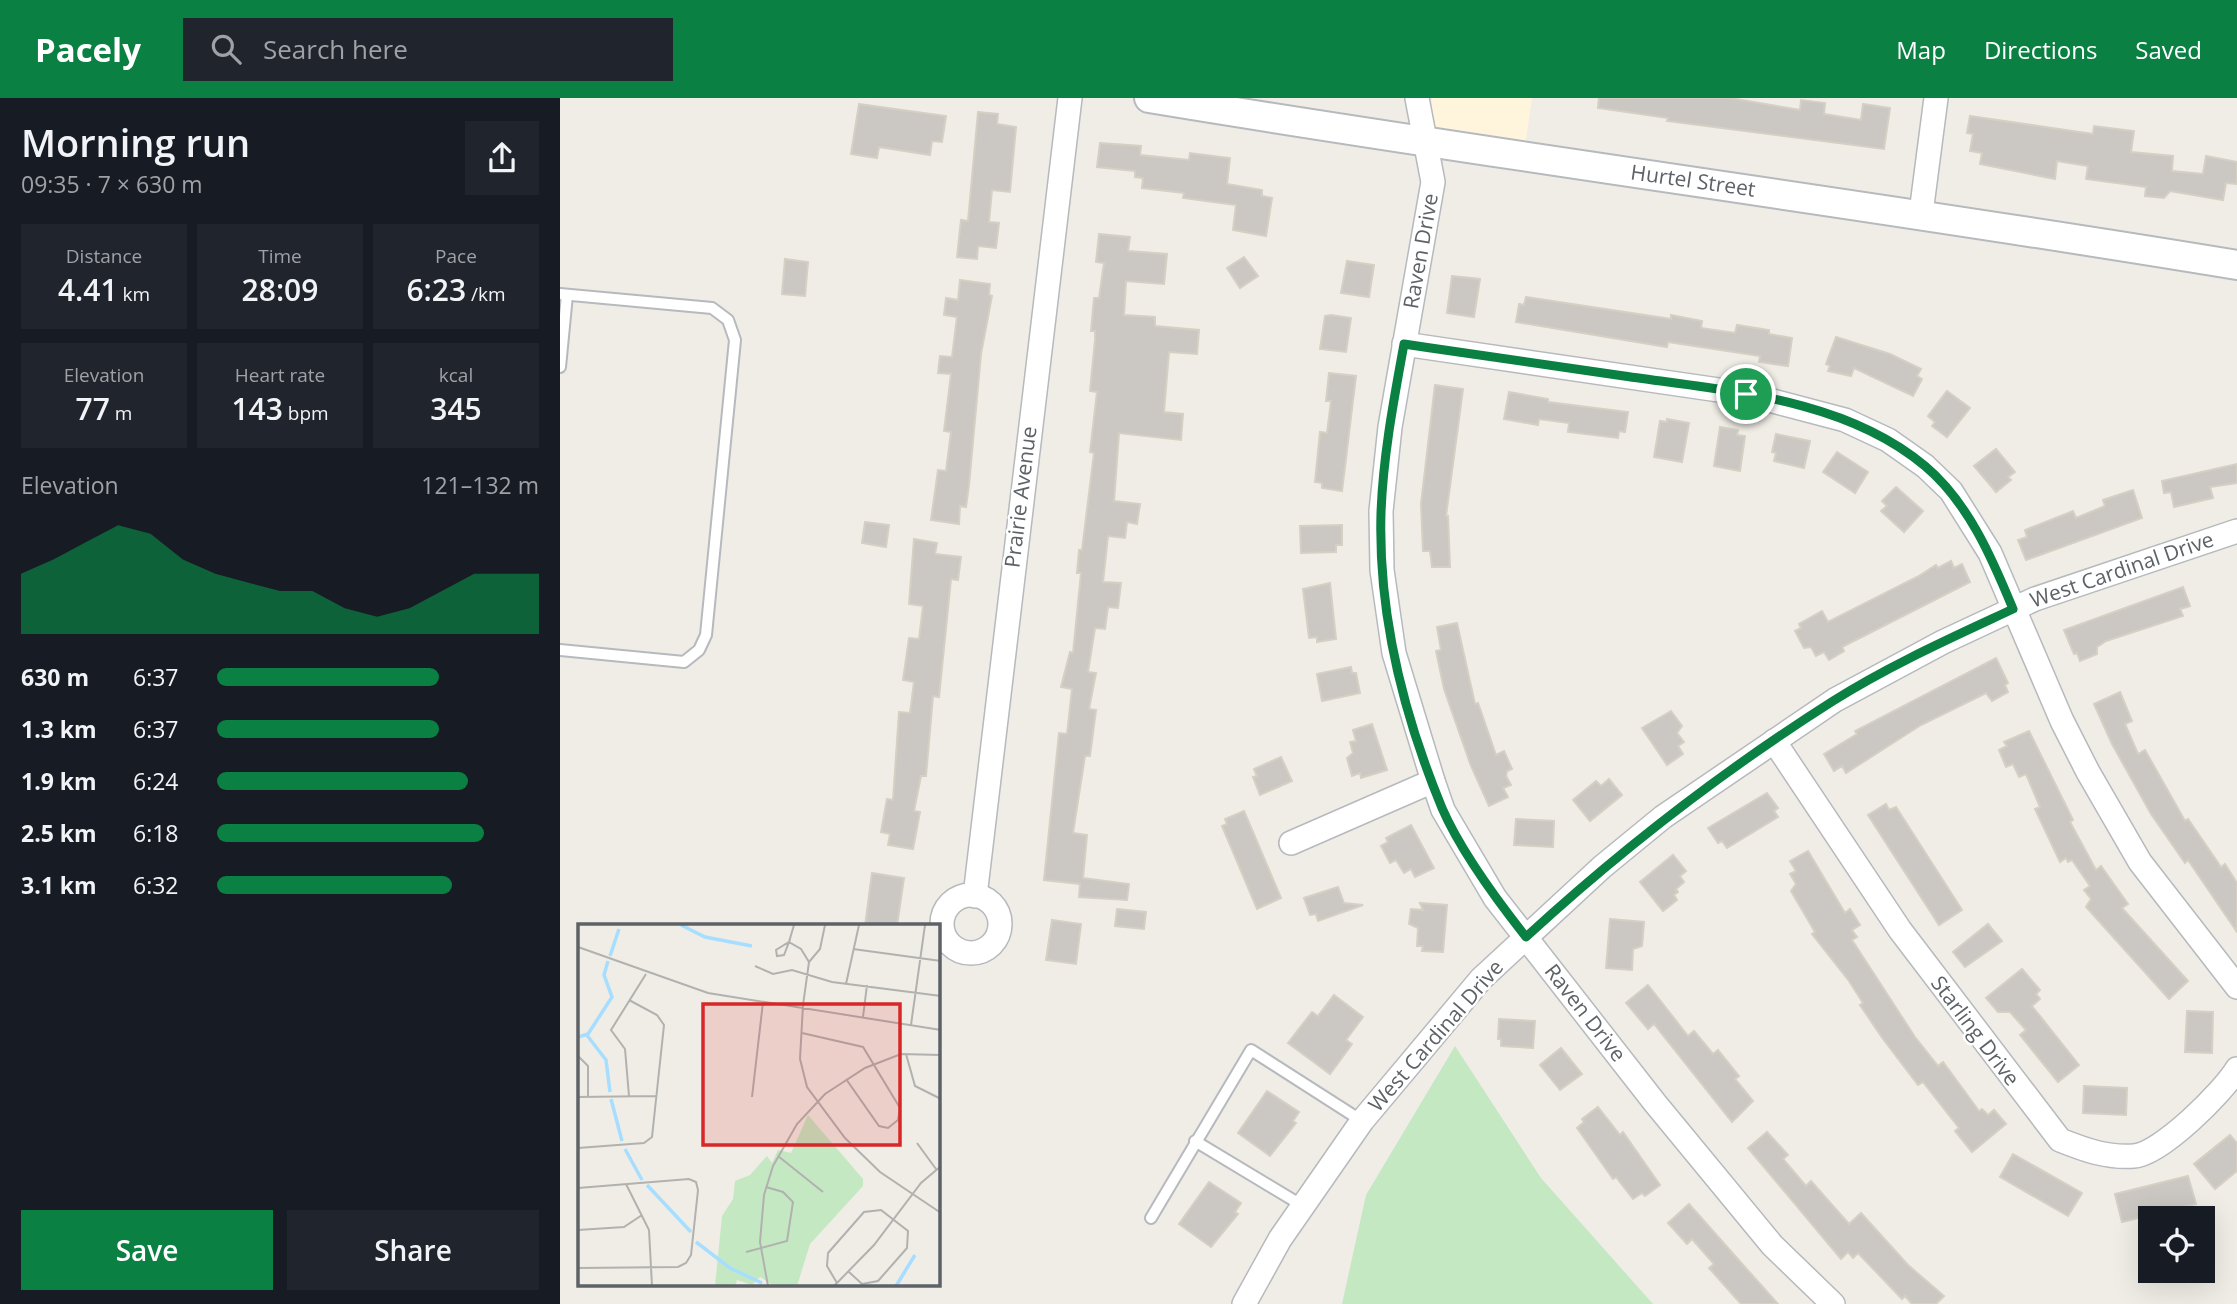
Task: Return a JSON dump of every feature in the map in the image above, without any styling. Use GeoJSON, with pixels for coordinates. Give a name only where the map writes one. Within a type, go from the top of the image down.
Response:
{"type":"FeatureCollection","features":[{"type":"Feature","properties":{"kind":"street","name":"Prairie Avenue"},"geometry":{"type":"LineString","coordinates":[[975,896],[1070,98]]}},
{"type":"Feature","properties":{"kind":"street","name":"Hurtel Street"},"geometry":{"type":"LineString","coordinates":[[1149,98],[1424,144],[1921,213],[2237,265]]}},
{"type":"Feature","properties":{"kind":"street","name":"Raven Drive"},"geometry":{"type":"LineString","coordinates":[[1417,98],[1433,182],[1390,426],[1381,511],[1382,570],[1394,653],[1443,810],[1489,887],[1655,1102],[1772,1245],[1833,1304]]}},
{"type":"Feature","properties":{"kind":"street"},"geometry":{"type":"LineString","coordinates":[[1921,213],[1936,98]]}},
{"type":"Feature","properties":{"kind":"street"},"geometry":{"type":"LineString","coordinates":[[1404,344],[1746,394],[1845,420],[1888,440],[1925,466],[1951,491],[1990,553],[2062,722],[2140,862],[2237,987]]}},
{"type":"Feature","properties":{"kind":"street","name":"West Cardinal Drive"},"geometry":{"type":"LineString","coordinates":[[1244,1304],[1303,1206],[1362,1121],[1481,979],[1602,867],[1664,817],[1835,700],[1943,642],[2013,609],[2237,531]]}},
{"type":"Feature","properties":{"kind":"street","name":"Starling Drive"},"geometry":{"type":"LineString","coordinates":[[1774,741],[1900,930],[2060,1140],[2097,1155],[2137,1156],[2172,1136],[2225,1089],[2237,1069]]}},
{"type":"Feature","properties":{"kind":"street"},"geometry":{"type":"LineString","coordinates":[[1291,843],[1433,781]]}},
{"type":"Feature","properties":{"kind":"lane"},"geometry":{"type":"LineString","coordinates":[[560,367],[564,294],[712,308],[728,320],[735,340],[706,635],[699,650],[684,662],[560,650]]}},
{"type":"Feature","properties":{"kind":"lane"},"geometry":{"type":"LineString","coordinates":[[1151,1218],[1251,1050],[1362,1121]]}},
{"type":"Feature","properties":{"kind":"lane"},"geometry":{"type":"LineString","coordinates":[[1195,1140],[1303,1206]]}},
{"type":"Feature","properties":{"kind":"shaded area"},"geometry":{"type":"Polygon","coordinates":[[[1432,98],[1532,98],[1525,146],[1429,128],[1432,98]]]}},
{"type":"Feature","properties":{"kind":"green space"},"geometry":{"type":"Polygon","coordinates":[[[1455,1046],[1541,1178],[1653,1304],[1342,1304],[1366,1195],[1455,1046]]]}},
{"type":"Feature","properties":{"kind":"building"},"geometry":{"type":"Polygon","coordinates":[[[1599,98],[1730,98],[1800,110],[1801,100],[1825,103],[1824,114],[1861,120],[1863,104],[1890,108],[1884,149],[1667,121],[1668,118],[1598,108],[1599,98]]]}},
{"type":"Feature","properties":{"kind":"building"},"geometry":{"type":"Polygon","coordinates":[[[859,104],[946,116],[942,142],[932,141],[930,155],[879,147],[877,158],[851,154],[859,104]]]}},
{"type":"Feature","properties":{"kind":"building"},"geometry":{"type":"Polygon","coordinates":[[[978,112],[998,114],[997,124],[1016,127],[1010,192],[992,190],[989,222],[999,223],[996,248],[978,246],[977,259],[957,257],[961,220],[968,221],[978,112]]]}},
{"type":"Feature","properties":{"kind":"building"},"geometry":{"type":"Polygon","coordinates":[[[1970,116],[2093,134],[2094,126],[2134,131],[2131,152],[2173,156],[2172,171],[2203,174],[2206,156],[2237,162],[2237,184],[2226,183],[2223,200],[2170,191],[2164,198],[2145,196],[2146,187],[2086,179],[2088,166],[2057,161],[2055,179],[1980,164],[1982,153],[1970,151],[1973,134],[1967,133],[1970,116]]]}},
{"type":"Feature","properties":{"kind":"building"},"geometry":{"type":"Polygon","coordinates":[[[1100,143],[1141,146],[1140,155],[1189,160],[1190,153],[1230,158],[1227,184],[1262,190],[1262,196],[1272,198],[1266,236],[1233,230],[1236,205],[1183,198],[1184,193],[1142,188],[1143,178],[1135,177],[1135,171],[1097,167],[1100,143]]]}},
{"type":"Feature","properties":{"kind":"building"},"geometry":{"type":"Polygon","coordinates":[[[1099,234],[1130,237],[1128,251],[1167,254],[1164,284],[1126,281],[1124,315],[1155,317],[1155,326],[1199,330],[1197,354],[1169,352],[1164,412],[1183,414],[1181,440],[1119,433],[1114,501],[1140,504],[1137,524],[1127,522],[1125,538],[1108,536],[1103,582],[1121,583],[1118,608],[1108,607],[1105,629],[1095,628],[1088,672],[1096,673],[1089,709],[1096,710],[1090,756],[1085,756],[1073,833],[1087,835],[1083,878],[1129,884],[1127,900],[1079,897],[1080,884],[1044,880],[1059,733],[1067,734],[1072,689],[1061,687],[1070,652],[1073,653],[1081,573],[1077,573],[1079,550],[1082,550],[1094,453],[1090,452],[1097,392],[1090,391],[1095,340],[1095,331],[1091,331],[1094,298],[1099,298],[1104,263],[1096,262],[1099,234]]]}},
{"type":"Feature","properties":{"kind":"building"},"geometry":{"type":"Polygon","coordinates":[[[1244,257],[1258,276],[1240,288],[1227,268],[1244,257]]]}},
{"type":"Feature","properties":{"kind":"building"},"geometry":{"type":"Polygon","coordinates":[[[785,259],[808,262],[805,296],[782,294],[785,259]]]}},
{"type":"Feature","properties":{"kind":"building"},"geometry":{"type":"Polygon","coordinates":[[[1347,261],[1374,265],[1369,297],[1341,293],[1347,261]]]}},
{"type":"Feature","properties":{"kind":"building"},"geometry":{"type":"Polygon","coordinates":[[[1452,276],[1480,279],[1474,317],[1447,313],[1452,276]]]}},
{"type":"Feature","properties":{"kind":"building"},"geometry":{"type":"Polygon","coordinates":[[[960,280],[990,284],[989,295],[992,296],[981,354],[966,507],[960,506],[959,524],[931,520],[938,470],[946,471],[951,432],[944,431],[951,374],[938,373],[940,356],[952,357],[957,317],[944,315],[946,298],[958,300],[960,280]]]}},
{"type":"Feature","properties":{"kind":"building"},"geometry":{"type":"Polygon","coordinates":[[[1526,297],[1671,319],[1671,315],[1702,321],[1701,328],[1735,333],[1737,325],[1769,330],[1769,334],[1792,338],[1788,366],[1759,362],[1760,356],[1668,342],[1667,347],[1516,322],[1519,304],[1524,305],[1526,297]]]}},
{"type":"Feature","properties":{"kind":"building"},"geometry":{"type":"Polygon","coordinates":[[[1325,316],[1351,318],[1346,352],[1320,349],[1325,316]]]}},
{"type":"Feature","properties":{"kind":"building"},"geometry":{"type":"Polygon","coordinates":[[[1836,337],[1890,354],[1921,369],[1917,376],[1922,379],[1913,396],[1854,368],[1851,376],[1828,371],[1830,366],[1826,364],[1836,337]]]}},
{"type":"Feature","properties":{"kind":"building"},"geometry":{"type":"Polygon","coordinates":[[[1329,373],[1356,376],[1342,491],[1322,488],[1322,483],[1315,482],[1320,432],[1327,433],[1331,401],[1326,401],[1329,373]]]}},
{"type":"Feature","properties":{"kind":"building"},"geometry":{"type":"Polygon","coordinates":[[[1435,385],[1463,389],[1446,516],[1450,567],[1432,567],[1430,551],[1423,551],[1421,504],[1435,385]]]}},
{"type":"Feature","properties":{"kind":"building"},"geometry":{"type":"Polygon","coordinates":[[[1947,391],[1970,408],[1947,437],[1932,426],[1935,422],[1928,416],[1947,391]]]}},
{"type":"Feature","properties":{"kind":"building"},"geometry":{"type":"Polygon","coordinates":[[[1509,392],[1548,399],[1548,402],[1628,412],[1625,432],[1619,431],[1618,438],[1568,432],[1569,423],[1539,419],[1538,425],[1504,419],[1509,392]]]}},
{"type":"Feature","properties":{"kind":"building"},"geometry":{"type":"Polygon","coordinates":[[[1667,419],[1689,423],[1682,462],[1654,457],[1660,421],[1667,422],[1667,419]]]}},
{"type":"Feature","properties":{"kind":"building"},"geometry":{"type":"Polygon","coordinates":[[[1720,427],[1738,430],[1737,435],[1745,436],[1740,471],[1714,466],[1720,427]]]}},
{"type":"Feature","properties":{"kind":"building"},"geometry":{"type":"Polygon","coordinates":[[[1776,434],[1810,441],[1804,468],[1774,461],[1776,453],[1772,452],[1776,434]]]}},
{"type":"Feature","properties":{"kind":"building"},"geometry":{"type":"Polygon","coordinates":[[[1996,449],[2015,472],[2008,477],[2011,480],[1996,492],[1974,466],[1996,449]]]}},
{"type":"Feature","properties":{"kind":"building"},"geometry":{"type":"Polygon","coordinates":[[[1837,452],[1868,472],[1855,493],[1823,472],[1837,452]]]}},
{"type":"Feature","properties":{"kind":"building"},"geometry":{"type":"Polygon","coordinates":[[[2237,464],[2237,483],[2210,487],[2213,498],[2174,507],[2171,492],[2164,493],[2162,481],[2237,464]]]}},
{"type":"Feature","properties":{"kind":"building"},"geometry":{"type":"Polygon","coordinates":[[[1896,487],[1923,511],[1904,532],[1881,511],[1887,506],[1882,501],[1896,487]]]}},
{"type":"Feature","properties":{"kind":"building"},"geometry":{"type":"Polygon","coordinates":[[[2133,490],[2142,518],[2026,560],[2018,540],[2027,537],[2025,530],[2073,511],[2076,518],[2105,506],[2103,500],[2133,490]]]}},
{"type":"Feature","properties":{"kind":"building"},"geometry":{"type":"Polygon","coordinates":[[[865,522],[889,525],[886,547],[862,543],[865,522]]]}},
{"type":"Feature","properties":{"kind":"building"},"geometry":{"type":"Polygon","coordinates":[[[1342,525],[1342,545],[1336,545],[1336,552],[1301,553],[1300,526],[1342,525]]]}},
{"type":"Feature","properties":{"kind":"building"},"geometry":{"type":"Polygon","coordinates":[[[914,539],[937,543],[935,554],[961,557],[958,580],[951,579],[939,697],[933,696],[926,776],[921,776],[914,811],[920,812],[913,849],[888,845],[890,834],[881,832],[887,799],[893,800],[899,712],[910,713],[914,682],[903,680],[909,638],[919,639],[923,606],[909,604],[914,539]]]}},
{"type":"Feature","properties":{"kind":"building"},"geometry":{"type":"Polygon","coordinates":[[[1951,561],[1954,568],[1962,564],[1970,582],[1842,647],[1844,651],[1829,660],[1824,652],[1816,656],[1811,647],[1804,648],[1795,631],[1801,628],[1799,624],[1822,611],[1828,622],[1936,565],[1938,568],[1951,561]]]}},
{"type":"Feature","properties":{"kind":"building"},"geometry":{"type":"Polygon","coordinates":[[[1330,583],[1336,639],[1317,642],[1317,637],[1309,638],[1303,589],[1330,583]]]}},
{"type":"Feature","properties":{"kind":"building"},"geometry":{"type":"Polygon","coordinates":[[[2183,587],[2190,606],[2180,609],[2183,616],[2106,641],[2097,647],[2097,654],[2080,661],[2077,653],[2074,654],[2064,630],[2183,587]]]}},
{"type":"Feature","properties":{"kind":"building"},"geometry":{"type":"Polygon","coordinates":[[[1457,623],[1475,704],[1478,703],[1496,755],[1504,751],[1512,769],[1507,771],[1506,776],[1511,785],[1503,788],[1508,797],[1489,806],[1471,766],[1444,689],[1436,651],[1441,650],[1437,627],[1457,623]]]}},
{"type":"Feature","properties":{"kind":"building"},"geometry":{"type":"Polygon","coordinates":[[[1996,658],[2008,683],[2005,685],[2008,692],[1992,701],[1986,693],[1921,725],[1846,773],[1842,766],[1834,771],[1824,754],[1857,734],[1855,731],[1996,658]]]}},
{"type":"Feature","properties":{"kind":"building"},"geometry":{"type":"Polygon","coordinates":[[[1351,667],[1352,673],[1356,673],[1360,693],[1322,701],[1317,674],[1351,667]]]}},
{"type":"Feature","properties":{"kind":"building"},"geometry":{"type":"Polygon","coordinates":[[[2120,692],[2132,721],[2125,724],[2138,754],[2145,750],[2185,821],[2188,819],[2221,867],[2225,864],[2237,883],[2237,932],[2188,860],[2185,863],[2151,814],[2112,744],[2094,704],[2120,692]]]}},
{"type":"Feature","properties":{"kind":"building"},"geometry":{"type":"Polygon","coordinates":[[[1671,711],[1682,726],[1677,733],[1684,742],[1678,746],[1683,754],[1667,765],[1642,728],[1671,711]]]}},
{"type":"Feature","properties":{"kind":"building"},"geometry":{"type":"Polygon","coordinates":[[[1372,724],[1387,770],[1361,778],[1360,773],[1352,776],[1347,758],[1353,753],[1350,742],[1356,741],[1353,730],[1372,724]]]}},
{"type":"Feature","properties":{"kind":"building"},"geometry":{"type":"Polygon","coordinates":[[[2029,731],[2073,820],[2070,822],[2096,870],[2101,866],[2128,904],[2122,908],[2188,981],[2169,999],[2086,907],[2091,899],[2084,890],[2090,886],[2072,860],[2068,862],[2066,858],[2060,862],[2035,809],[2040,807],[2026,774],[2019,777],[2013,764],[2006,767],[1999,750],[2007,746],[2004,742],[2029,731]]]}},
{"type":"Feature","properties":{"kind":"building"},"geometry":{"type":"Polygon","coordinates":[[[1281,757],[1292,781],[1260,795],[1253,777],[1257,776],[1254,769],[1281,757]]]}},
{"type":"Feature","properties":{"kind":"building"},"geometry":{"type":"Polygon","coordinates":[[[1609,779],[1622,795],[1590,821],[1573,800],[1596,781],[1601,786],[1609,779]]]}},
{"type":"Feature","properties":{"kind":"building"},"geometry":{"type":"Polygon","coordinates":[[[1767,793],[1778,808],[1774,811],[1778,817],[1727,848],[1722,841],[1718,843],[1708,828],[1767,793]]]}},
{"type":"Feature","properties":{"kind":"building"},"geometry":{"type":"Polygon","coordinates":[[[1886,804],[1889,810],[1896,807],[1962,910],[1939,925],[1868,815],[1886,804]]]}},
{"type":"Feature","properties":{"kind":"building"},"geometry":{"type":"Polygon","coordinates":[[[1244,811],[1281,898],[1257,909],[1222,826],[1227,824],[1225,819],[1244,811]]]}},
{"type":"Feature","properties":{"kind":"building"},"geometry":{"type":"Polygon","coordinates":[[[1516,819],[1554,821],[1553,847],[1514,845],[1516,819]]]}},
{"type":"Feature","properties":{"kind":"building"},"geometry":{"type":"Polygon","coordinates":[[[1411,825],[1434,868],[1415,877],[1411,869],[1404,873],[1396,860],[1390,863],[1381,846],[1388,842],[1386,838],[1411,825]]]}},
{"type":"Feature","properties":{"kind":"building"},"geometry":{"type":"Polygon","coordinates":[[[1808,851],[1845,913],[1850,909],[1860,925],[1852,930],[1857,937],[1852,940],[1915,1037],[1938,1066],[1943,1062],[1979,1111],[1982,1109],[1988,1115],[1994,1110],[2006,1124],[1972,1152],[1955,1131],[1959,1128],[1923,1082],[1918,1085],[1883,1039],[1860,1005],[1863,1003],[1849,981],[1812,934],[1815,932],[1791,891],[1796,884],[1790,874],[1796,871],[1790,861],[1808,851]]]}},
{"type":"Feature","properties":{"kind":"building"},"geometry":{"type":"Polygon","coordinates":[[[1673,855],[1686,871],[1680,876],[1684,882],[1674,895],[1677,900],[1663,911],[1640,882],[1673,855]]]}},
{"type":"Feature","properties":{"kind":"building"},"geometry":{"type":"Polygon","coordinates":[[[872,873],[904,878],[897,924],[865,924],[872,873]]]}},
{"type":"Feature","properties":{"kind":"building"},"geometry":{"type":"Polygon","coordinates":[[[1338,887],[1344,903],[1363,905],[1318,921],[1316,914],[1310,915],[1304,898],[1338,887]]]}},
{"type":"Feature","properties":{"kind":"building"},"geometry":{"type":"Polygon","coordinates":[[[1420,903],[1447,905],[1443,952],[1422,951],[1423,946],[1417,946],[1418,928],[1409,924],[1411,909],[1423,910],[1420,903]]]}},
{"type":"Feature","properties":{"kind":"building"},"geometry":{"type":"Polygon","coordinates":[[[1117,909],[1146,912],[1144,929],[1115,926],[1117,909]]]}},
{"type":"Feature","properties":{"kind":"building"},"geometry":{"type":"Polygon","coordinates":[[[1610,919],[1644,922],[1642,946],[1633,949],[1632,970],[1606,968],[1610,919]]]}},
{"type":"Feature","properties":{"kind":"building"},"geometry":{"type":"Polygon","coordinates":[[[1052,920],[1081,924],[1076,964],[1046,960],[1052,920]]]}},
{"type":"Feature","properties":{"kind":"building"},"geometry":{"type":"Polygon","coordinates":[[[1988,924],[2002,941],[1965,967],[1953,952],[1988,924]]]}},
{"type":"Feature","properties":{"kind":"building"},"geometry":{"type":"Polygon","coordinates":[[[2022,969],[2040,990],[2036,994],[2040,999],[2032,1006],[2079,1065],[2058,1082],[2020,1035],[2026,1030],[2010,1012],[1998,1012],[1986,998],[2022,969]]]}},
{"type":"Feature","properties":{"kind":"building"},"geometry":{"type":"Polygon","coordinates":[[[1648,985],[1688,1036],[1694,1031],[1713,1054],[1718,1050],[1739,1076],[1735,1079],[1753,1101],[1732,1122],[1654,1024],[1648,1029],[1626,1003],[1648,985]]]}},
{"type":"Feature","properties":{"kind":"building"},"geometry":{"type":"Polygon","coordinates":[[[1334,995],[1363,1017],[1346,1040],[1352,1044],[1330,1074],[1288,1043],[1312,1012],[1318,1016],[1334,995]]]}},
{"type":"Feature","properties":{"kind":"building"},"geometry":{"type":"Polygon","coordinates":[[[2187,1011],[2213,1012],[2212,1053],[2185,1052],[2187,1011]]]}},
{"type":"Feature","properties":{"kind":"building"},"geometry":{"type":"Polygon","coordinates":[[[1499,1019],[1535,1021],[1533,1048],[1501,1046],[1501,1039],[1498,1039],[1499,1019]]]}},
{"type":"Feature","properties":{"kind":"building"},"geometry":{"type":"Polygon","coordinates":[[[1561,1048],[1582,1074],[1560,1090],[1540,1065],[1561,1048]]]}},
{"type":"Feature","properties":{"kind":"building"},"geometry":{"type":"Polygon","coordinates":[[[2084,1086],[2127,1088],[2126,1115],[2083,1113],[2084,1086]]]}},
{"type":"Feature","properties":{"kind":"building"},"geometry":{"type":"Polygon","coordinates":[[[1267,1091],[1299,1112],[1293,1121],[1296,1123],[1270,1156],[1238,1133],[1267,1091]]]}},
{"type":"Feature","properties":{"kind":"building"},"geometry":{"type":"Polygon","coordinates":[[[1598,1107],[1620,1135],[1623,1132],[1660,1185],[1645,1196],[1642,1193],[1633,1199],[1616,1177],[1613,1179],[1577,1128],[1584,1122],[1582,1119],[1598,1107]]]}},
{"type":"Feature","properties":{"kind":"building"},"geometry":{"type":"Polygon","coordinates":[[[1767,1132],[1788,1155],[1783,1159],[1806,1186],[1811,1181],[1849,1224],[1861,1213],[1908,1265],[1944,1296],[1936,1304],[1912,1304],[1905,1296],[1902,1299],[1858,1253],[1853,1258],[1848,1252],[1841,1259],[1748,1148],[1767,1132]]]}},
{"type":"Feature","properties":{"kind":"building"},"geometry":{"type":"Polygon","coordinates":[[[2230,1135],[2237,1143],[2237,1171],[2215,1189],[2194,1164],[2230,1135]]]}},
{"type":"Feature","properties":{"kind":"building"},"geometry":{"type":"Polygon","coordinates":[[[2013,1154],[2082,1193],[2068,1216],[2000,1177],[2013,1154]]]}},
{"type":"Feature","properties":{"kind":"building"},"geometry":{"type":"Polygon","coordinates":[[[2188,1176],[2196,1204],[2138,1206],[2138,1218],[2122,1222],[2115,1194],[2188,1176]]]}},
{"type":"Feature","properties":{"kind":"building"},"geometry":{"type":"Polygon","coordinates":[[[1209,1182],[1241,1203],[1235,1212],[1238,1214],[1211,1247],[1179,1224],[1209,1182]]]}},
{"type":"Feature","properties":{"kind":"building"},"geometry":{"type":"Polygon","coordinates":[[[1689,1204],[1778,1304],[1741,1304],[1709,1268],[1714,1264],[1692,1239],[1687,1244],[1668,1223],[1689,1204]]]}},
{"type":"Feature","properties":{"kind":"route"},"geometry":{"type":"LineString","coordinates":[[1404,344],[1746,394],[1801,406],[1845,420],[1888,440],[1925,466],[1951,491],[1990,553],[2013,609],[1943,642],[1835,700],[1744,761],[1664,817],[1602,867],[1526,937],[1495,898],[1443,810],[1415,728],[1394,653],[1382,570],[1381,511],[1390,426],[1404,344]]}}]}
